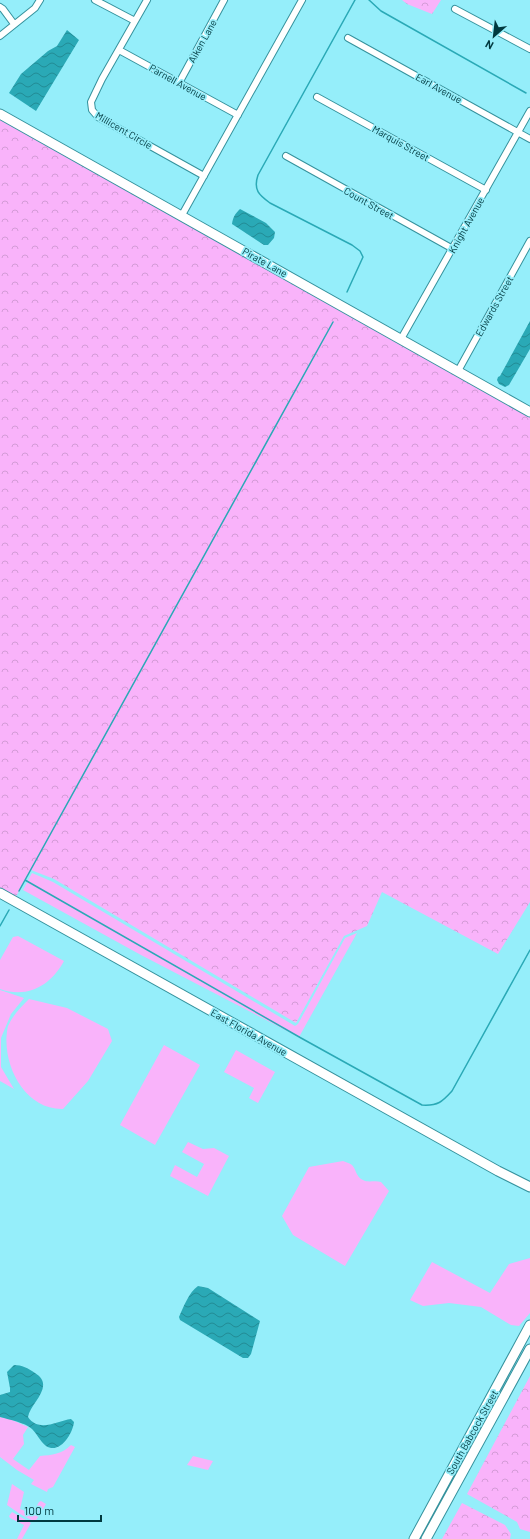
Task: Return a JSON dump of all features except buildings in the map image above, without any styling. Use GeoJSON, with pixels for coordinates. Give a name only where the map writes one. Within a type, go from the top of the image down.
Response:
{"type":"FeatureCollection","features":[{"type":"Feature","properties":{"kind":"street"},"geometry":{"type":"LineString","coordinates":[[0,36],[35,8],[40,0]]}},
{"type":"Feature","properties":{"kind":"street"},"geometry":{"type":"LineString","coordinates":[[95,0],[135,21]]}},
{"type":"Feature","properties":{"kind":"street","name":"Millicent Circle"},"geometry":{"type":"LineString","coordinates":[[147,0],[90,102],[92,110],[98,117],[204,176]]}},
{"type":"Feature","properties":{"kind":"street","name":"Aiken Lane"},"geometry":{"type":"LineString","coordinates":[[179,83],[224,0]]}},
{"type":"Feature","properties":{"kind":"street"},"geometry":{"type":"LineString","coordinates":[[182,215],[302,0]]}},
{"type":"Feature","properties":{"kind":"street"},"geometry":{"type":"LineString","coordinates":[[0,7],[3,8],[14,24]]}},
{"type":"Feature","properties":{"kind":"street"},"geometry":{"type":"LineString","coordinates":[[455,9],[530,49]]}},
{"type":"Feature","properties":{"kind":"street","name":"Earl Avenue"},"geometry":{"type":"LineString","coordinates":[[348,38],[530,139]]}},
{"type":"Feature","properties":{"kind":"street","name":"Parnell Avenue"},"geometry":{"type":"LineString","coordinates":[[119,50],[238,115]]}},
{"type":"Feature","properties":{"kind":"street","name":"Marquis Street"},"geometry":{"type":"LineString","coordinates":[[317,97],[486,190]]}},
{"type":"Feature","properties":{"kind":"street","name":"Knight Avenue"},"geometry":{"type":"LineString","coordinates":[[401,339],[530,111]]}},
{"type":"Feature","properties":{"kind":"street","name":"Pirate Lane"},"geometry":{"type":"LineString","coordinates":[[0,114],[530,412]]}},
{"type":"Feature","properties":{"kind":"street","name":"Count Street"},"geometry":{"type":"LineString","coordinates":[[286,156],[453,249]]}},
{"type":"Feature","properties":{"kind":"street","name":"Edwards Street"},"geometry":{"type":"LineString","coordinates":[[458,371],[530,241]]}},
{"type":"Feature","properties":{"kind":"street","name":"East Florida Avenue"},"geometry":{"type":"LineString","coordinates":[[0,892],[498,1171],[530,1187]]}},
{"type":"Feature","properties":{"kind":"street","name":"East Florida Avenue"},"geometry":{"type":"LineString","coordinates":[[498,1171],[530,1192]]}},
{"type":"Feature","properties":{"kind":"street","name":"South Babcock Street"},"geometry":{"type":"LineString","coordinates":[[414,1539],[530,1326]]}},
{"type":"Feature","properties":{"kind":"street","name":"South Babcock Street"},"geometry":{"type":"LineString","coordinates":[[426,1539],[530,1349]]}},
{"type":"Feature","properties":{"kind":"green space"},"geometry":{"type":"Polygon","coordinates":[[[402,0],[441,0],[432,14],[407,4],[402,0]]]}},
{"type":"Feature","properties":{"kind":"green space"},"geometry":{"type":"Polygon","coordinates":[[[0,114],[530,412],[530,902],[498,954],[382,892],[367,926],[344,936],[296,1023],[54,879],[31,870],[14,900],[0,892],[0,114]]]}},
{"type":"Feature","properties":{"kind":"green space"},"geometry":{"type":"Polygon","coordinates":[[[32,873],[53,882],[295,1026],[298,1024],[345,938],[357,933],[299,1037],[141,955],[23,890],[32,873]]]}},
{"type":"Feature","properties":{"kind":"green space"},"geometry":{"type":"Polygon","coordinates":[[[18,936],[64,961],[59,970],[38,988],[29,991],[10,992],[0,989],[0,960],[13,937],[18,936]]]}},
{"type":"Feature","properties":{"kind":"green space"},"geometry":{"type":"Polygon","coordinates":[[[0,990],[24,998],[11,1014],[1,1038],[1,1067],[14,1089],[0,1081],[0,990]]]}},
{"type":"Feature","properties":{"kind":"green space"},"geometry":{"type":"Polygon","coordinates":[[[29,999],[67,1008],[108,1029],[112,1041],[88,1081],[63,1109],[49,1107],[36,1101],[26,1092],[11,1068],[6,1040],[8,1026],[20,1008],[29,999]]]}},
{"type":"Feature","properties":{"kind":"green space"},"geometry":{"type":"Polygon","coordinates":[[[164,1045],[200,1065],[155,1145],[120,1125],[164,1045]]]}},
{"type":"Feature","properties":{"kind":"green space"},"geometry":{"type":"Polygon","coordinates":[[[236,1050],[275,1072],[258,1103],[249,1098],[254,1088],[224,1072],[236,1050]]]}},
{"type":"Feature","properties":{"kind":"green space"},"geometry":{"type":"Polygon","coordinates":[[[188,1142],[203,1149],[214,1148],[229,1156],[208,1196],[170,1176],[175,1165],[197,1177],[204,1164],[182,1152],[188,1142]]]}},
{"type":"Feature","properties":{"kind":"green space"},"geometry":{"type":"Polygon","coordinates":[[[343,1161],[352,1165],[357,1175],[361,1179],[365,1181],[381,1182],[389,1191],[345,1266],[293,1235],[282,1216],[309,1167],[343,1161]]]}},
{"type":"Feature","properties":{"kind":"green space"},"geometry":{"type":"Polygon","coordinates":[[[530,1258],[530,1313],[519,1326],[511,1325],[481,1307],[449,1303],[423,1306],[410,1300],[432,1262],[490,1293],[509,1264],[530,1258]]]}},
{"type":"Feature","properties":{"kind":"green space"},"geometry":{"type":"Polygon","coordinates":[[[530,1376],[530,1532],[520,1529],[517,1522],[467,1494],[530,1376]]]}},
{"type":"Feature","properties":{"kind":"green space"},"geometry":{"type":"Polygon","coordinates":[[[0,1417],[10,1419],[28,1427],[23,1435],[24,1444],[13,1459],[29,1470],[40,1456],[60,1452],[71,1445],[75,1447],[53,1487],[48,1489],[47,1492],[31,1484],[34,1480],[17,1470],[0,1457],[0,1417]]]}},
{"type":"Feature","properties":{"kind":"green space"},"geometry":{"type":"Polygon","coordinates":[[[193,1456],[213,1461],[208,1470],[187,1465],[193,1456]]]}},
{"type":"Feature","properties":{"kind":"green space"},"geometry":{"type":"Polygon","coordinates":[[[12,1484],[24,1492],[20,1509],[25,1511],[24,1513],[31,1516],[39,1502],[41,1501],[46,1504],[35,1522],[7,1505],[12,1484]]]}},
{"type":"Feature","properties":{"kind":"green space"},"geometry":{"type":"Polygon","coordinates":[[[462,1503],[505,1525],[511,1534],[510,1539],[442,1539],[462,1503]]]}},
{"type":"Feature","properties":{"kind":"green space"},"geometry":{"type":"Polygon","coordinates":[[[12,1512],[31,1523],[22,1539],[17,1539],[24,1525],[10,1518],[9,1516],[12,1512]]]}},
{"type":"Feature","properties":{"kind":"water"},"geometry":{"type":"Polygon","coordinates":[[[67,30],[79,40],[36,111],[9,93],[21,74],[48,51],[57,46],[67,30]]]}},
{"type":"Feature","properties":{"kind":"water"},"geometry":{"type":"Polygon","coordinates":[[[240,209],[266,223],[275,232],[274,238],[268,245],[264,245],[232,224],[234,216],[240,209]]]}},
{"type":"Feature","properties":{"kind":"water"},"geometry":{"type":"Polygon","coordinates":[[[530,321],[530,349],[509,385],[505,387],[499,384],[497,380],[498,377],[500,376],[530,321]]]}},
{"type":"Feature","properties":{"kind":"water"},"geometry":{"type":"Polygon","coordinates":[[[198,1286],[208,1288],[260,1321],[251,1354],[248,1358],[243,1358],[180,1320],[179,1317],[187,1300],[198,1286]]]}},
{"type":"Feature","properties":{"kind":"water"},"geometry":{"type":"Polygon","coordinates":[[[14,1365],[22,1366],[32,1371],[41,1378],[43,1383],[43,1389],[28,1417],[32,1422],[48,1425],[71,1419],[74,1422],[71,1432],[65,1442],[56,1448],[46,1446],[29,1427],[0,1417],[0,1395],[10,1392],[7,1372],[14,1365]]]}},
{"type":"Feature","properties":{"kind":"waterway"},"geometry":{"type":"LineString","coordinates":[[347,292],[363,257],[360,251],[352,245],[270,203],[260,195],[256,185],[258,175],[355,0]]}},
{"type":"Feature","properties":{"kind":"waterway"},"geometry":{"type":"LineString","coordinates":[[369,0],[381,11],[526,93]]}},
{"type":"Feature","properties":{"kind":"waterway"},"geometry":{"type":"LineString","coordinates":[[19,891],[333,322]]}},
{"type":"Feature","properties":{"kind":"waterway"},"geometry":{"type":"LineString","coordinates":[[25,880],[301,1038],[422,1105],[436,1104],[452,1091],[530,950]]}},
{"type":"Feature","properties":{"kind":"waterway"},"geometry":{"type":"LineString","coordinates":[[0,926],[9,910]]}}]}
